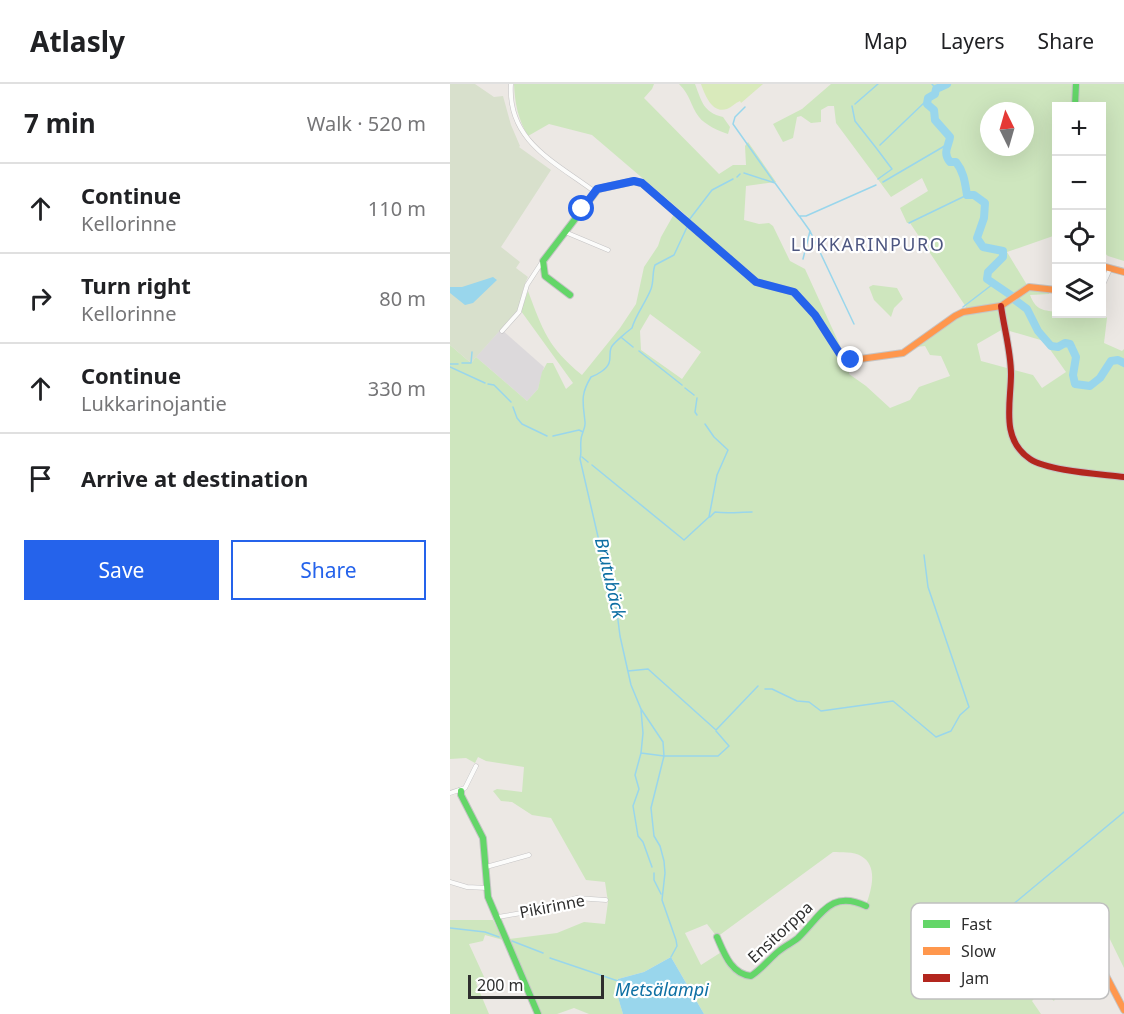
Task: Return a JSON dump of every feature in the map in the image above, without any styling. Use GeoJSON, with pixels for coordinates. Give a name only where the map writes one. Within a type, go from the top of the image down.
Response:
{"type":"FeatureCollection","features":[{"type":"Feature","properties":{"kind":"street"},"geometry":{"type":"LineString","coordinates":[[511,84],[513,110],[530,144],[594,192]]}},
{"type":"Feature","properties":{"kind":"street"},"geometry":{"type":"LineString","coordinates":[[1075,102],[1076,84]]}},
{"type":"Feature","properties":{"kind":"street"},"geometry":{"type":"LineString","coordinates":[[502,331],[519,312],[527,285],[594,192],[602,188],[639,181],[756,282],[794,292],[815,315],[840,354],[851,360],[903,353],[955,316],[963,312],[1000,306],[1029,287],[1052,290]]}},
{"type":"Feature","properties":{"kind":"street"},"geometry":{"type":"LineString","coordinates":[[565,232],[608,250]]}},
{"type":"Feature","properties":{"kind":"street"},"geometry":{"type":"LineString","coordinates":[[543,261],[545,276],[570,295]]}},
{"type":"Feature","properties":{"kind":"street"},"geometry":{"type":"LineString","coordinates":[[1106,268],[1124,272]]}},
{"type":"Feature","properties":{"kind":"street"},"geometry":{"type":"LineString","coordinates":[[1106,277],[1110,269]]}},
{"type":"Feature","properties":{"kind":"street"},"geometry":{"type":"LineString","coordinates":[[1000,306],[1011,373],[1008,420],[1017,446],[1030,459],[1051,466],[1124,477]]}},
{"type":"Feature","properties":{"kind":"street"},"geometry":{"type":"LineString","coordinates":[[450,793],[465,789],[476,766]]}},
{"type":"Feature","properties":{"kind":"street"},"geometry":{"type":"LineString","coordinates":[[461,791],[480,830],[490,903],[538,1014]]}},
{"type":"Feature","properties":{"kind":"street"},"geometry":{"type":"LineString","coordinates":[[486,867],[529,855]]}},
{"type":"Feature","properties":{"kind":"street"},"geometry":{"type":"LineString","coordinates":[[450,882],[467,887],[487,888]]}},
{"type":"Feature","properties":{"kind":"street","name":"Pikirinne"},"geometry":{"type":"LineString","coordinates":[[498,917],[540,910],[576,898],[606,900]]}},
{"type":"Feature","properties":{"kind":"street","name":"Ensitorppa"},"geometry":{"type":"LineString","coordinates":[[717,937],[735,970],[751,976],[758,973],[777,952],[798,938],[822,911],[834,903],[851,900],[866,906]]}},
{"type":"Feature","properties":{"kind":"street"},"geometry":{"type":"LineString","coordinates":[[1109,981],[1124,1010]]}},
{"type":"Feature","properties":{"kind":"shaded area"},"geometry":{"type":"Polygon","coordinates":[[[501,329],[544,367],[538,389],[527,401],[476,357],[501,329]]]}},
{"type":"Feature","properties":{"kind":"green space"},"geometry":{"type":"Polygon","coordinates":[[[450,84],[475,84],[494,97],[503,96],[519,147],[551,170],[501,247],[520,262],[516,268],[528,277],[517,311],[471,363],[450,345],[450,84]]]}},
{"type":"Feature","properties":{"kind":"green space"},"geometry":{"type":"Polygon","coordinates":[[[514,84],[654,84],[644,98],[719,174],[733,165],[746,165],[745,146],[748,142],[776,182],[746,186],[744,220],[759,224],[769,223],[773,226],[790,261],[805,269],[843,352],[850,361],[849,374],[890,408],[910,400],[919,387],[950,376],[941,356],[930,355],[925,346],[916,347],[963,312],[966,307],[910,223],[907,223],[900,208],[928,191],[922,178],[891,197],[836,123],[834,106],[821,110],[821,122],[811,123],[801,116],[797,117],[793,138],[783,142],[773,124],[802,109],[831,84],[1124,84],[1124,261],[1106,254],[1106,102],[1052,102],[1052,236],[1007,252],[1027,285],[1050,291],[1049,294],[1030,295],[1037,306],[1052,311],[1052,318],[1106,317],[1107,318],[1104,343],[1122,351],[1124,349],[1124,968],[1109,937],[1109,903],[911,903],[911,999],[1034,999],[1032,1001],[1041,1014],[704,1014],[671,957],[644,972],[618,979],[617,994],[623,1014],[589,1014],[574,1008],[557,1014],[541,1014],[509,939],[557,933],[584,922],[605,924],[608,902],[605,882],[586,880],[551,818],[532,815],[512,802],[501,801],[493,791],[497,789],[522,792],[524,767],[486,761],[478,757],[475,763],[466,758],[450,759],[450,345],[471,363],[476,357],[527,401],[538,389],[547,363],[553,363],[566,389],[573,383],[521,311],[528,291],[548,338],[561,356],[582,375],[636,304],[644,267],[658,246],[674,214],[682,223],[688,217],[592,135],[549,124],[528,136],[519,117],[514,84]],[[650,314],[640,331],[641,350],[682,379],[701,352],[650,314]],[[1003,329],[977,344],[981,361],[1033,375],[1042,388],[1066,372],[1044,341],[1003,329]],[[833,852],[717,937],[707,924],[685,933],[701,965],[723,951],[732,966],[749,977],[793,942],[817,915],[842,900],[866,905],[872,872],[867,860],[858,854],[833,852]]]}},
{"type":"Feature","properties":{"kind":"green space"},"geometry":{"type":"Polygon","coordinates":[[[679,84],[695,84],[707,109],[723,117],[730,127],[728,134],[702,120],[679,84]]]}},
{"type":"Feature","properties":{"kind":"green space"},"geometry":{"type":"Polygon","coordinates":[[[701,84],[763,84],[741,103],[740,101],[722,110],[713,106],[701,84]]]}},
{"type":"Feature","properties":{"kind":"green space"},"geometry":{"type":"Polygon","coordinates":[[[873,285],[897,288],[903,299],[894,308],[891,317],[874,300],[869,287],[873,285]]]}},
{"type":"Feature","properties":{"kind":"green space"},"geometry":{"type":"Polygon","coordinates":[[[450,920],[493,920],[503,940],[485,935],[483,941],[469,944],[485,979],[476,983],[489,1014],[450,1014],[450,920]]]}},
{"type":"Feature","properties":{"kind":"water"},"geometry":{"type":"Polygon","coordinates":[[[493,277],[497,280],[473,303],[465,305],[450,293],[450,287],[462,287],[493,277]]]}},
{"type":"Feature","properties":{"kind":"water","name":"Metsälampi"},"geometry":{"type":"Polygon","coordinates":[[[671,957],[704,1014],[623,1014],[617,994],[618,979],[644,972],[671,957]]]}},
{"type":"Feature","properties":{"kind":"waterway"},"geometry":{"type":"LineString","coordinates":[[855,104],[878,84]]}},
{"type":"Feature","properties":{"kind":"waterway"},"geometry":{"type":"LineString","coordinates":[[932,84],[936,89]]}},
{"type":"Feature","properties":{"kind":"waterway"},"geometry":{"type":"LineString","coordinates":[[947,84],[936,89],[935,94],[928,98],[927,104],[934,110],[935,120],[950,137],[946,155],[950,162],[956,162],[961,170],[967,195],[974,195],[985,203],[984,218],[977,238],[983,247],[1003,251],[1003,257],[988,272],[987,279],[1012,296]]}},
{"type":"Feature","properties":{"kind":"waterway","name":"Brutubäck"},"geometry":{"type":"LineString","coordinates":[[880,145],[927,100]]}},
{"type":"Feature","properties":{"kind":"waterway"},"geometry":{"type":"LineString","coordinates":[[852,106],[855,121],[877,149]]}},
{"type":"Feature","properties":{"kind":"waterway"},"geometry":{"type":"LineString","coordinates":[[745,107],[735,117],[733,124],[774,182]]}},
{"type":"Feature","properties":{"kind":"waterway","name":"Brutubäck"},"geometry":{"type":"LineString","coordinates":[[883,182],[948,144]]}},
{"type":"Feature","properties":{"kind":"waterway","name":"Brutubäck"},"geometry":{"type":"LineString","coordinates":[[877,149],[892,169],[878,179]]}},
{"type":"Feature","properties":{"kind":"waterway","name":"Brutubäck"},"geometry":{"type":"LineString","coordinates":[[744,173],[775,183],[799,216],[806,216],[876,185]]}},
{"type":"Feature","properties":{"kind":"waterway","name":"Brutubäck"},"geometry":{"type":"LineString","coordinates":[[737,177],[740,174]]}},
{"type":"Feature","properties":{"kind":"waterway","name":"Brutubäck"},"geometry":{"type":"LineString","coordinates":[[689,220],[712,190],[733,179]]}},
{"type":"Feature","properties":{"kind":"waterway"},"geometry":{"type":"LineString","coordinates":[[909,223],[967,195]]}},
{"type":"Feature","properties":{"kind":"waterway"},"geometry":{"type":"LineString","coordinates":[[800,217],[810,231],[803,259]]}},
{"type":"Feature","properties":{"kind":"waterway","name":"Brutubäck"},"geometry":{"type":"LineString","coordinates":[[671,957],[677,946],[662,900],[664,861],[660,846],[654,836],[651,808],[664,756],[663,742],[641,709],[631,685],[620,636],[613,581],[599,541],[580,459],[581,438],[585,424],[583,399],[585,389],[591,377],[608,365],[612,346],[632,328],[651,289],[655,265],[674,255],[688,225]]}},
{"type":"Feature","properties":{"kind":"waterway"},"geometry":{"type":"LineString","coordinates":[[810,231],[854,324]]}},
{"type":"Feature","properties":{"kind":"waterway"},"geometry":{"type":"LineString","coordinates":[[963,307],[993,284]]}},
{"type":"Feature","properties":{"kind":"waterway"},"geometry":{"type":"LineString","coordinates":[[1015,300],[1027,309],[1038,331],[1051,346],[1070,344],[1076,357],[1073,375],[1075,384],[1090,386],[1100,378],[1111,361],[1118,360],[1124,363]]}},
{"type":"Feature","properties":{"kind":"waterway"},"geometry":{"type":"LineString","coordinates":[[622,338],[633,347]]}},
{"type":"Feature","properties":{"kind":"waterway"},"geometry":{"type":"LineString","coordinates":[[639,351],[682,385]]}},
{"type":"Feature","properties":{"kind":"waterway"},"geometry":{"type":"LineString","coordinates":[[462,363],[471,363],[472,352]]}},
{"type":"Feature","properties":{"kind":"waterway"},"geometry":{"type":"LineString","coordinates":[[450,364],[458,364]]}},
{"type":"Feature","properties":{"kind":"waterway"},"geometry":{"type":"LineString","coordinates":[[450,367],[485,383]]}},
{"type":"Feature","properties":{"kind":"waterway"},"geometry":{"type":"LineString","coordinates":[[488,384],[494,385],[511,402]]}},
{"type":"Feature","properties":{"kind":"waterway"},"geometry":{"type":"LineString","coordinates":[[685,388],[694,395]]}},
{"type":"Feature","properties":{"kind":"waterway"},"geometry":{"type":"LineString","coordinates":[[697,398],[695,412],[697,415]]}},
{"type":"Feature","properties":{"kind":"waterway"},"geometry":{"type":"LineString","coordinates":[[513,407],[522,424],[547,436]]}},
{"type":"Feature","properties":{"kind":"waterway"},"geometry":{"type":"LineString","coordinates":[[592,465],[684,540],[709,517],[717,475],[728,450],[714,437],[705,424]]}},
{"type":"Feature","properties":{"kind":"waterway"},"geometry":{"type":"LineString","coordinates":[[553,436],[579,430],[583,432]]}},
{"type":"Feature","properties":{"kind":"waterway"},"geometry":{"type":"LineString","coordinates":[[582,457],[588,462]]}},
{"type":"Feature","properties":{"kind":"waterway"},"geometry":{"type":"LineString","coordinates":[[710,517],[715,512],[752,512]]}},
{"type":"Feature","properties":{"kind":"waterway"},"geometry":{"type":"LineString","coordinates":[[765,689],[772,689],[797,701],[809,702],[821,711],[893,701],[936,737],[951,731],[960,715],[969,707],[928,587],[924,555]]}},
{"type":"Feature","properties":{"kind":"waterway"},"geometry":{"type":"LineString","coordinates":[[628,671],[648,669],[716,730],[758,686]]}},
{"type":"Feature","properties":{"kind":"waterway"},"geometry":{"type":"LineString","coordinates":[[641,710],[643,733],[635,775],[639,789],[633,806],[638,836],[643,842],[652,867]]}},
{"type":"Feature","properties":{"kind":"waterway"},"geometry":{"type":"LineString","coordinates":[[641,753],[664,756],[718,756],[729,746],[716,731]]}},
{"type":"Feature","properties":{"kind":"waterway"},"geometry":{"type":"LineString","coordinates":[[1015,903],[1124,812]]}},
{"type":"Feature","properties":{"kind":"waterway"},"geometry":{"type":"LineString","coordinates":[[654,873],[654,880],[661,894]]}},
{"type":"Feature","properties":{"kind":"waterway"},"geometry":{"type":"LineString","coordinates":[[450,928],[485,932],[499,937]]}},
{"type":"Feature","properties":{"kind":"waterway"},"geometry":{"type":"LineString","coordinates":[[512,941],[543,953]]}},
{"type":"Feature","properties":{"kind":"waterway"},"geometry":{"type":"LineString","coordinates":[[550,958],[618,981]]}},
{"type":"Feature","properties":{"kind":"traffic: fast"},"geometry":{"type":"LineString","coordinates":[[1075,102],[1076,84]]}},
{"type":"Feature","properties":{"kind":"traffic: fast"},"geometry":{"type":"LineString","coordinates":[[570,295],[545,276],[543,261],[598,189],[634,181],[642,183],[756,282],[794,292],[815,315],[840,354],[853,360]]}},
{"type":"Feature","properties":{"kind":"traffic: fast"},"geometry":{"type":"LineString","coordinates":[[461,791],[483,838],[488,897],[538,1014]]}},
{"type":"Feature","properties":{"kind":"traffic: fast"},"geometry":{"type":"LineString","coordinates":[[717,937],[733,967],[751,976],[779,951],[798,938],[827,907],[843,901],[866,906]]}},
{"type":"Feature","properties":{"kind":"traffic: slow"},"geometry":{"type":"LineString","coordinates":[[1106,267],[1124,272]]}},
{"type":"Feature","properties":{"kind":"traffic: slow"},"geometry":{"type":"LineString","coordinates":[[853,360],[903,353],[963,312],[1001,306],[1029,287],[1052,290]]}},
{"type":"Feature","properties":{"kind":"traffic: slow"},"geometry":{"type":"LineString","coordinates":[[1109,981],[1124,1010]]}},
{"type":"Feature","properties":{"kind":"traffic: jam"},"geometry":{"type":"LineString","coordinates":[[1001,306],[1011,366],[1009,420],[1014,441],[1021,451],[1030,459],[1049,466],[1124,477]]}},
{"type":"Feature","properties":{"kind":"district","name":"LUKKARINPURO"},"geometry":{"type":"Point","coordinates":[868,245]}},
{"type":"Feature","properties":{"kind":"route"},"geometry":{"type":"LineString","coordinates":[[582,209],[597,189],[639,181],[756,282],[794,292],[815,315],[840,354],[851,360]]}}]}
